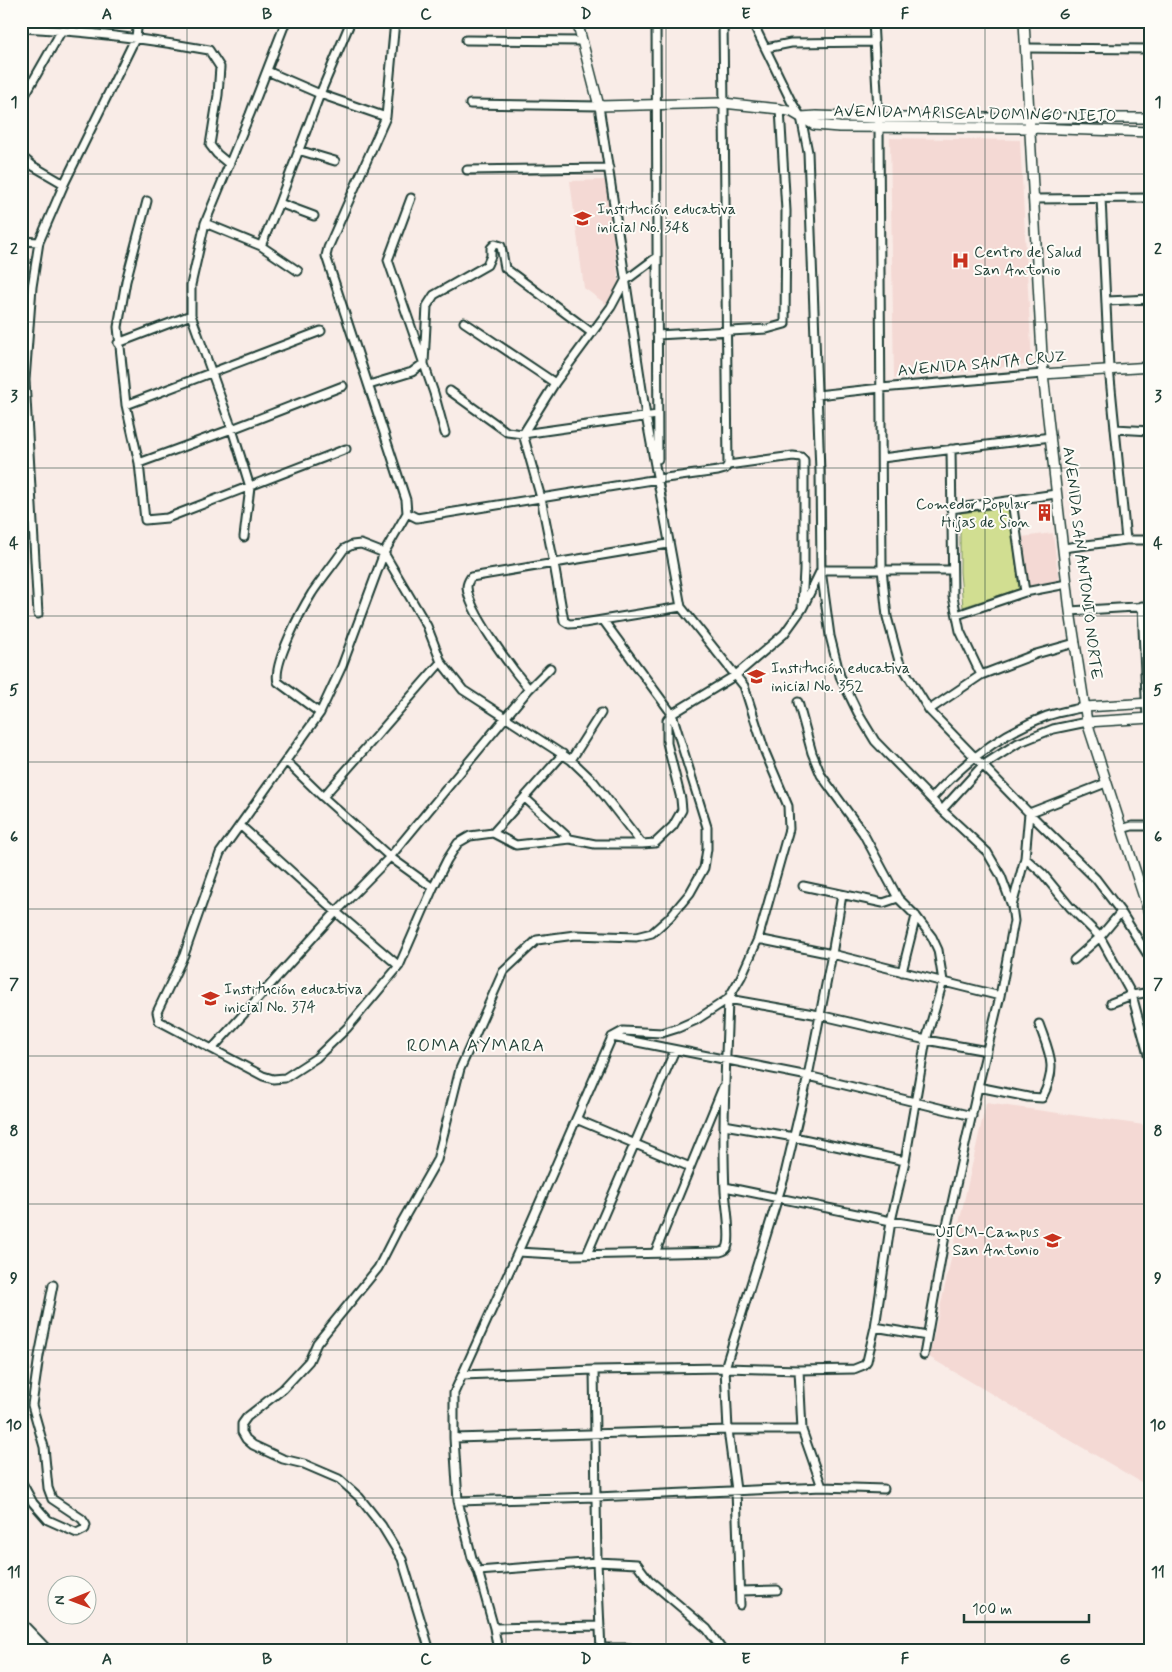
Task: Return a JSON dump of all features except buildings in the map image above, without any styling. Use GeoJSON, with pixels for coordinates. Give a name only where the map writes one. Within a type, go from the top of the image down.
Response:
{"type":"FeatureCollection","features":[{"type":"Feature","properties":{"kind":"main road"},"geometry":{"type":"LineString","coordinates":[[21,1624],[47,1651]]}},
{"type":"Feature","properties":{"kind":"main road"},"geometry":{"type":"LineString","coordinates":[[21,1638],[34,1651]]}},
{"type":"Feature","properties":{"kind":"street"},"geometry":{"type":"LineString","coordinates":[[72,32],[73,21]]}},
{"type":"Feature","properties":{"kind":"street"},"geometry":{"type":"LineString","coordinates":[[38,614],[25,380],[32,287],[39,242],[64,184],[136,37],[138,21]]}},
{"type":"Feature","properties":{"kind":"street"},"geometry":{"type":"LineString","coordinates":[[244,537],[250,487],[232,429],[191,315],[190,285],[205,223],[286,21]]}},
{"type":"Feature","properties":{"kind":"street"},"geometry":{"type":"LineString","coordinates":[[261,246],[320,94],[351,21]]}},
{"type":"Feature","properties":{"kind":"street"},"geometry":{"type":"LineString","coordinates":[[395,21],[386,117],[326,256],[327,264],[406,500],[408,513],[384,553],[342,666],[320,713],[220,853],[184,955],[157,1012],[159,1021],[263,1076],[273,1079],[285,1078],[316,1058],[347,1028],[399,966],[446,860],[458,843],[470,836],[493,833],[516,845],[570,839],[595,844],[655,843],[673,826],[682,810],[667,743],[667,720],[672,714],[736,675],[784,634],[802,609],[821,570]]}},
{"type":"Feature","properties":{"kind":"street"},"geometry":{"type":"LineString","coordinates":[[498,1651],[494,1628],[478,1571],[472,1558],[458,1500],[454,1438],[454,1393],[612,1037],[623,1031],[662,1033],[678,1028],[696,1020],[728,999],[741,977],[758,939],[789,829],[788,806],[765,752],[744,686],[681,607],[646,416],[599,106],[577,21]]}},
{"type":"Feature","properties":{"kind":"street"},"geometry":{"type":"LineString","coordinates":[[656,21],[658,479]]}},
{"type":"Feature","properties":{"kind":"street"},"geometry":{"type":"LineString","coordinates":[[723,21],[728,465]]}},
{"type":"Feature","properties":{"kind":"street"},"geometry":{"type":"LineString","coordinates":[[752,21],[801,118],[808,152],[821,570],[830,636],[840,676],[858,714],[875,742],[942,810],[987,852],[1001,876],[1012,906],[1014,921],[1000,996],[946,1230],[924,1355]]}},
{"type":"Feature","properties":{"kind":"street"},"geometry":{"type":"LineString","coordinates":[[873,21],[879,118],[882,570],[887,618],[898,661],[929,710],[982,766],[1096,879],[1121,912],[1151,960]]}},
{"type":"Feature","properties":{"kind":"street","name":"AVENIDA SAN ANTONIO NORTE"},"geometry":{"type":"LineString","coordinates":[[1024,21],[1043,374],[1070,611],[1087,722],[1121,829],[1148,899],[1151,919]]}},
{"type":"Feature","properties":{"kind":"street"},"geometry":{"type":"LineString","coordinates":[[21,28],[136,37],[210,50],[220,67],[218,95],[210,145],[229,164]]}},
{"type":"Feature","properties":{"kind":"street"},"geometry":{"type":"LineString","coordinates":[[21,102],[62,30]]}},
{"type":"Feature","properties":{"kind":"street"},"geometry":{"type":"LineString","coordinates":[[466,40],[582,41]]}},
{"type":"Feature","properties":{"kind":"street"},"geometry":{"type":"LineString","coordinates":[[766,48],[791,43],[874,42]]}},
{"type":"Feature","properties":{"kind":"street"},"geometry":{"type":"LineString","coordinates":[[1026,48],[1151,49]]}},
{"type":"Feature","properties":{"kind":"street"},"geometry":{"type":"LineString","coordinates":[[267,71],[320,94],[386,117]]}},
{"type":"Feature","properties":{"kind":"street","name":"AVENIDA MARISCAL DOMINGO NIETO"},"geometry":{"type":"LineString","coordinates":[[470,104],[599,106],[723,103],[792,112],[814,126],[1030,128],[1151,132]]}},
{"type":"Feature","properties":{"kind":"street"},"geometry":{"type":"LineString","coordinates":[[657,335],[767,329],[785,324],[787,320],[786,211],[780,109]]}},
{"type":"Feature","properties":{"kind":"street","name":"AVENIDA MARISCAL DOMINGO NIETO"},"geometry":{"type":"LineString","coordinates":[[801,118],[816,116],[879,118],[1151,118]]}},
{"type":"Feature","properties":{"kind":"street"},"geometry":{"type":"LineString","coordinates":[[298,150],[335,161]]}},
{"type":"Feature","properties":{"kind":"street"},"geometry":{"type":"LineString","coordinates":[[21,156],[33,166],[64,184]]}},
{"type":"Feature","properties":{"kind":"street"},"geometry":{"type":"LineString","coordinates":[[467,170],[609,168]]}},
{"type":"Feature","properties":{"kind":"street"},"geometry":{"type":"LineString","coordinates":[[410,198],[388,260],[434,393],[445,433]]}},
{"type":"Feature","properties":{"kind":"street"},"geometry":{"type":"LineString","coordinates":[[1033,198],[1151,198]]}},
{"type":"Feature","properties":{"kind":"street"},"geometry":{"type":"LineString","coordinates":[[1101,198],[1109,368],[1126,540]]}},
{"type":"Feature","properties":{"kind":"street"},"geometry":{"type":"LineString","coordinates":[[147,201],[126,281],[118,327],[118,343],[126,405],[139,463],[145,520],[167,518],[346,449]]}},
{"type":"Feature","properties":{"kind":"street"},"geometry":{"type":"LineString","coordinates":[[279,203],[314,216]]}},
{"type":"Feature","properties":{"kind":"street"},"geometry":{"type":"LineString","coordinates":[[205,223],[261,246],[298,271]]}},
{"type":"Feature","properties":{"kind":"street"},"geometry":{"type":"LineString","coordinates":[[21,241],[39,242]]}},
{"type":"Feature","properties":{"kind":"street"},"geometry":{"type":"LineString","coordinates":[[369,385],[412,372],[424,363],[428,306],[434,296],[487,264],[491,256],[491,248],[495,244],[501,246],[505,268],[592,333]]}},
{"type":"Feature","properties":{"kind":"street"},"geometry":{"type":"LineString","coordinates":[[657,257],[626,281],[611,307],[555,383],[523,434],[540,498],[564,621],[569,624],[603,620],[681,607]]}},
{"type":"Feature","properties":{"kind":"street"},"geometry":{"type":"LineString","coordinates":[[1107,301],[1151,299]]}},
{"type":"Feature","properties":{"kind":"street"},"geometry":{"type":"LineString","coordinates":[[118,343],[191,315]]}},
{"type":"Feature","properties":{"kind":"street"},"geometry":{"type":"LineString","coordinates":[[464,322],[555,383]]}},
{"type":"Feature","properties":{"kind":"street"},"geometry":{"type":"LineString","coordinates":[[126,405],[321,331]]}},
{"type":"Feature","properties":{"kind":"street","name":"AVENIDA SANTA CRUZ"},"geometry":{"type":"LineString","coordinates":[[817,395],[1109,368],[1151,366]]}},
{"type":"Feature","properties":{"kind":"street"},"geometry":{"type":"LineString","coordinates":[[139,463],[343,386]]}},
{"type":"Feature","properties":{"kind":"street"},"geometry":{"type":"LineString","coordinates":[[450,391],[507,432],[523,434],[657,415]]}},
{"type":"Feature","properties":{"kind":"street"},"geometry":{"type":"LineString","coordinates":[[1115,429],[1151,431]]}},
{"type":"Feature","properties":{"kind":"street"},"geometry":{"type":"LineString","coordinates":[[882,458],[1051,437]]}},
{"type":"Feature","properties":{"kind":"street"},"geometry":{"type":"LineString","coordinates":[[951,449],[953,597],[960,632],[981,676]]}},
{"type":"Feature","properties":{"kind":"street"},"geometry":{"type":"LineString","coordinates":[[408,513],[418,518],[718,471],[725,469],[728,465],[793,456],[801,457],[804,460],[802,609]]}},
{"type":"Feature","properties":{"kind":"street"},"geometry":{"type":"LineString","coordinates":[[952,509],[1056,494]]}},
{"type":"Feature","properties":{"kind":"street"},"geometry":{"type":"LineString","coordinates":[[1012,500],[1025,592]]}},
{"type":"Feature","properties":{"kind":"street"},"geometry":{"type":"LineString","coordinates":[[1063,548],[1126,540],[1151,540]]}},
{"type":"Feature","properties":{"kind":"street"},"geometry":{"type":"LineString","coordinates":[[320,713],[278,682],[276,671],[291,634],[312,594],[344,549],[352,545],[361,544],[384,553],[427,626],[441,662],[463,690],[571,760],[594,782],[642,844]]}},
{"type":"Feature","properties":{"kind":"street"},"geometry":{"type":"LineString","coordinates":[[529,689],[507,664],[475,611],[467,589],[467,582],[471,577],[668,544]]}},
{"type":"Feature","properties":{"kind":"street"},"geometry":{"type":"LineString","coordinates":[[821,570],[952,570]]}},
{"type":"Feature","properties":{"kind":"street"},"geometry":{"type":"LineString","coordinates":[[957,615],[1025,592],[1068,584]]}},
{"type":"Feature","properties":{"kind":"street"},"geometry":{"type":"LineString","coordinates":[[942,810],[982,766],[1018,743],[1053,729],[1087,722],[1149,718],[1142,606]]}},
{"type":"Feature","properties":{"kind":"street"},"geometry":{"type":"LineString","coordinates":[[1070,611],[1151,606]]}},
{"type":"Feature","properties":{"kind":"street"},"geometry":{"type":"LineString","coordinates":[[430,1651],[402,1559],[382,1526],[359,1497],[339,1479],[304,1464],[283,1459],[253,1445],[242,1432],[242,1424],[247,1417],[283,1389],[309,1361],[317,1343],[378,1268],[437,1160],[460,1070],[503,972],[537,940],[575,935],[636,937],[652,933],[669,918],[690,892],[704,868],[707,849],[707,827],[672,714],[603,620]]}},
{"type":"Feature","properties":{"kind":"street"},"geometry":{"type":"LineString","coordinates":[[929,710],[981,676],[1036,654],[1075,643]]}},
{"type":"Feature","properties":{"kind":"street"},"geometry":{"type":"LineString","coordinates":[[323,797],[441,662]]}},
{"type":"Feature","properties":{"kind":"street"},"geometry":{"type":"LineString","coordinates":[[212,1049],[336,912],[390,857],[529,689],[550,668]]}},
{"type":"Feature","properties":{"kind":"street"},"geometry":{"type":"LineString","coordinates":[[462,1375],[594,1370],[854,1369],[864,1365],[867,1361],[875,1327],[891,1221],[916,1103],[926,1040],[943,981],[938,950],[932,937],[916,916],[898,898],[863,833],[821,776],[798,702]]}},
{"type":"Feature","properties":{"kind":"street"},"geometry":{"type":"LineString","coordinates":[[931,799],[950,778],[974,757],[1011,733],[1047,716],[1085,707],[1148,703]]}},
{"type":"Feature","properties":{"kind":"street"},"geometry":{"type":"LineString","coordinates":[[571,760],[601,713]]}},
{"type":"Feature","properties":{"kind":"street"},"geometry":{"type":"LineString","coordinates":[[493,833],[563,754]]}},
{"type":"Feature","properties":{"kind":"street"},"geometry":{"type":"LineString","coordinates":[[286,761],[390,857],[433,888]]}},
{"type":"Feature","properties":{"kind":"street"},"geometry":{"type":"LineString","coordinates":[[1029,813],[1106,783]]}},
{"type":"Feature","properties":{"kind":"street"},"geometry":{"type":"LineString","coordinates":[[525,798],[570,839]]}},
{"type":"Feature","properties":{"kind":"street"},"geometry":{"type":"LineString","coordinates":[[1012,906],[1025,858],[1029,813]]}},
{"type":"Feature","properties":{"kind":"street"},"geometry":{"type":"LineString","coordinates":[[241,826],[399,966]]}},
{"type":"Feature","properties":{"kind":"street"},"geometry":{"type":"LineString","coordinates":[[1121,829],[1132,826],[1151,826]]}},
{"type":"Feature","properties":{"kind":"street"},"geometry":{"type":"LineString","coordinates":[[1025,858],[1043,874],[1070,907],[1100,938],[1132,995],[1151,1065]]}},
{"type":"Feature","properties":{"kind":"street"},"geometry":{"type":"LineString","coordinates":[[803,886],[883,903],[898,898]]}},
{"type":"Feature","properties":{"kind":"street"},"geometry":{"type":"LineString","coordinates":[[740,1604],[736,1490],[728,1430],[725,1368],[778,1198],[794,1137],[808,1076],[842,895]]}},
{"type":"Feature","properties":{"kind":"street"},"geometry":{"type":"LineString","coordinates":[[1074,960],[1100,938],[1121,912]]}},
{"type":"Feature","properties":{"kind":"street"},"geometry":{"type":"LineString","coordinates":[[902,972],[916,916]]}},
{"type":"Feature","properties":{"kind":"street"},"geometry":{"type":"LineString","coordinates":[[758,939],[832,954],[1000,996]]}},
{"type":"Feature","properties":{"kind":"street"},"geometry":{"type":"LineString","coordinates":[[1110,1003],[1132,995],[1151,992]]}},
{"type":"Feature","properties":{"kind":"street"},"geometry":{"type":"LineString","coordinates":[[728,999],[819,1015],[926,1040],[987,1051]]}},
{"type":"Feature","properties":{"kind":"street"},"geometry":{"type":"LineString","coordinates":[[518,1252],[586,1254],[720,1252],[726,1249],[728,1246],[728,1235],[724,1125],[728,999]]}},
{"type":"Feature","properties":{"kind":"street"},"geometry":{"type":"LineString","coordinates":[[978,1087],[1042,1098],[1050,1083],[1051,1058],[1039,1024]]}},
{"type":"Feature","properties":{"kind":"street"},"geometry":{"type":"LineString","coordinates":[[612,1037],[808,1076],[972,1116]]}},
{"type":"Feature","properties":{"kind":"street"},"geometry":{"type":"LineString","coordinates":[[586,1254],[675,1050]]}},
{"type":"Feature","properties":{"kind":"street"},"geometry":{"type":"LineString","coordinates":[[655,1253],[725,1083]]}},
{"type":"Feature","properties":{"kind":"street"},"geometry":{"type":"LineString","coordinates":[[576,1119],[690,1167]]}},
{"type":"Feature","properties":{"kind":"street"},"geometry":{"type":"LineString","coordinates":[[724,1125],[794,1137],[904,1161]]}},
{"type":"Feature","properties":{"kind":"street"},"geometry":{"type":"LineString","coordinates":[[725,1187],[891,1221],[946,1230]]}},
{"type":"Feature","properties":{"kind":"street"},"geometry":{"type":"LineString","coordinates":[[21,1482],[33,1503],[48,1520],[77,1533],[85,1530],[86,1525],[82,1518],[52,1499],[48,1488],[44,1447],[32,1405],[39,1356],[53,1285]]}},
{"type":"Feature","properties":{"kind":"street"},"geometry":{"type":"LineString","coordinates":[[875,1327],[927,1336]]}},
{"type":"Feature","properties":{"kind":"street"},"geometry":{"type":"LineString","coordinates":[[594,1370],[597,1562],[602,1649],[630,1648],[634,1651]]}},
{"type":"Feature","properties":{"kind":"street"},"geometry":{"type":"LineString","coordinates":[[799,1370],[802,1430],[822,1487]]}},
{"type":"Feature","properties":{"kind":"street"},"geometry":{"type":"LineString","coordinates":[[454,1438],[728,1430],[802,1430]]}},
{"type":"Feature","properties":{"kind":"street"},"geometry":{"type":"LineString","coordinates":[[458,1500],[596,1497],[822,1487],[884,1489]]}},
{"type":"Feature","properties":{"kind":"street"},"geometry":{"type":"LineString","coordinates":[[478,1571],[597,1562],[637,1564],[649,1580],[707,1629],[723,1651]]}},
{"type":"Feature","properties":{"kind":"street"},"geometry":{"type":"LineString","coordinates":[[740,1591],[777,1590]]}},
{"type":"Feature","properties":{"kind":"street"},"geometry":{"type":"LineString","coordinates":[[494,1628],[600,1626]]}},
{"type":"Feature","properties":{"kind":"shaded area","name":"Centro de Salud San Antonio"},"geometry":{"type":"Polygon","coordinates":[[[890,138],[1020,140],[1032,364],[894,379],[890,138]]]}},
{"type":"Feature","properties":{"kind":"shaded area"},"geometry":{"type":"Polygon","coordinates":[[[606,180],[620,290],[606,304],[584,288],[570,181],[606,180]]]}},
{"type":"Feature","properties":{"kind":"shaded area"},"geometry":{"type":"Polygon","coordinates":[[[1053,533],[1059,583],[1028,587],[1021,537],[1053,533]]]}},
{"type":"Feature","properties":{"kind":"shaded area","name":"UJCM-Campus San Antonio"},"geometry":{"type":"Polygon","coordinates":[[[986,1103],[1151,1126],[1151,1488],[929,1357],[986,1103]]]}},
{"type":"Feature","properties":{"kind":"green space"},"geometry":{"type":"Polygon","coordinates":[[[1009,507],[1019,589],[963,607],[960,572],[960,513],[1009,507]]]}},
{"type":"Feature","properties":{"kind":"place","name":"Institución educativa inicial No. 348"},"geometry":{"type":"Point","coordinates":[583,218]}},
{"type":"Feature","properties":{"kind":"place","name":"Centro de Salud San Antonio"},"geometry":{"type":"Point","coordinates":[960,261]}},
{"type":"Feature","properties":{"kind":"place","name":"Comedor Popular Hijas de Sion"},"geometry":{"type":"Point","coordinates":[1044,513]}},
{"type":"Feature","properties":{"kind":"place","name":"Institución educativa inicial No. 352"},"geometry":{"type":"Point","coordinates":[757,677]}},
{"type":"Feature","properties":{"kind":"place","name":"Institución educativa inicial No. 374"},"geometry":{"type":"Point","coordinates":[210,998]}},
{"type":"Feature","properties":{"kind":"place","name":"UJCM-Campus San Antonio"},"geometry":{"type":"Point","coordinates":[1053,1241]}},
{"type":"Feature","properties":{"kind":"district","name":"ROMA AYMARA"},"geometry":{"type":"Point","coordinates":[476,1046]}}]}
